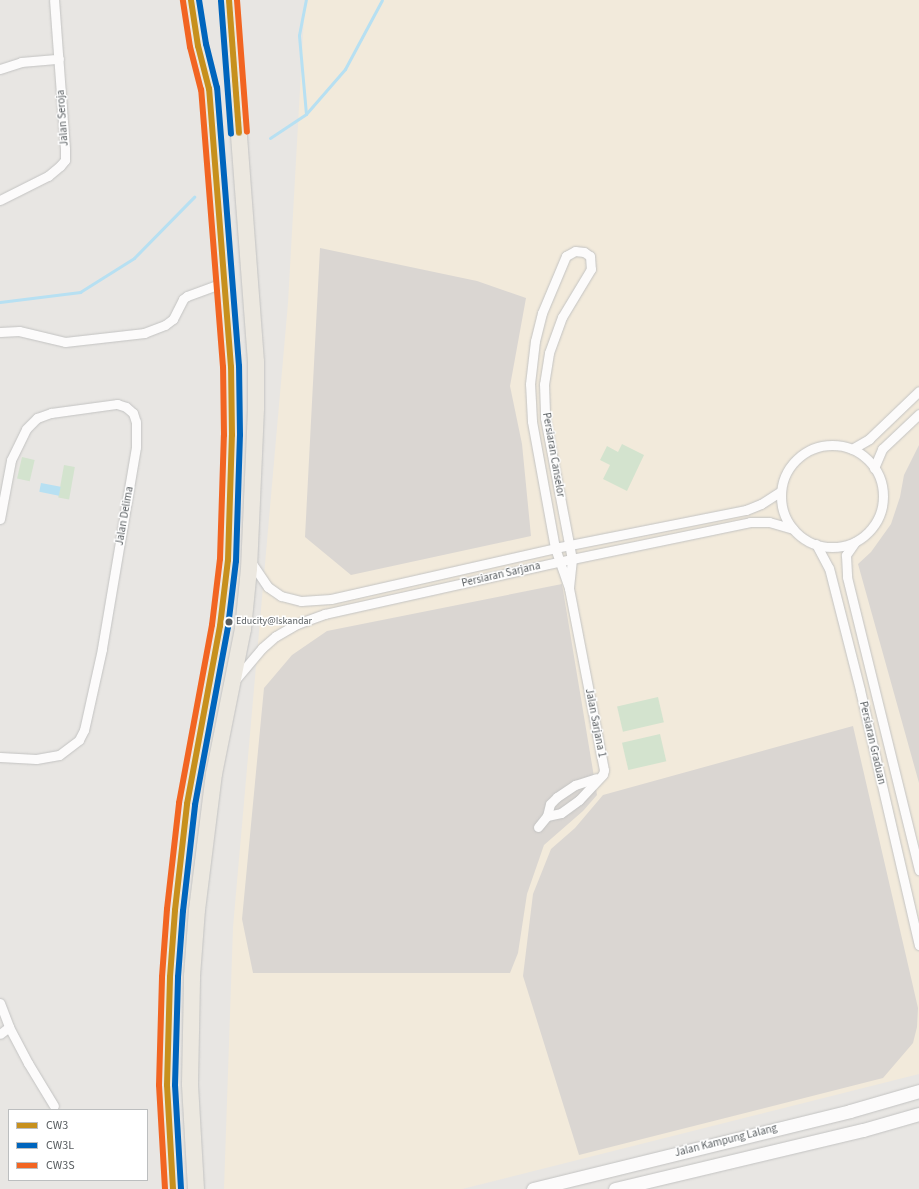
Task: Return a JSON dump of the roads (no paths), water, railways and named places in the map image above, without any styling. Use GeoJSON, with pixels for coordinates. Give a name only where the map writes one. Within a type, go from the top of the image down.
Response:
{"type":"FeatureCollection","features":[{"type":"Feature","properties":{"kind":"highway"},"geometry":{"type":"LineString","coordinates":[[191,0],[199,52],[209,89]]}},
{"type":"Feature","properties":{"kind":"highway"},"geometry":{"type":"LineString","coordinates":[[173,1189],[167,1085],[170,976],[175,910],[187,804],[220,626],[228,560],[232,435],[231,367],[203,0]]}},
{"type":"Feature","properties":{"kind":"highway"},"geometry":{"type":"LineString","coordinates":[[196,1189],[190,1084],[192,976],[197,910],[210,806],[243,629],[249,559],[256,415],[256,362],[229,0]]}},
{"type":"Feature","properties":{"kind":"highway"},"geometry":{"type":"LineString","coordinates":[[236,81],[241,52],[240,0]]}},
{"type":"Feature","properties":{"kind":"main road","name":"Jalan Kampung Lalang"},"geometry":{"type":"LineString","coordinates":[[533,1189],[850,1111],[917,1090]]}},
{"type":"Feature","properties":{"kind":"main road","name":"Jalan Kampung Lalang"},"geometry":{"type":"LineString","coordinates":[[615,1189],[863,1130],[919,1114]]}},
{"type":"Feature","properties":{"kind":"street","name":"Jalan Seroja"},"geometry":{"type":"LineString","coordinates":[[0,200],[48,176],[60,166],[64,160],[65,149],[54,0]]}},
{"type":"Feature","properties":{"kind":"street"},"geometry":{"type":"LineString","coordinates":[[0,69],[21,62],[59,59]]}},
{"type":"Feature","properties":{"kind":"street","name":"Persiaran Canselor"},"geometry":{"type":"LineString","coordinates":[[575,251],[584,252],[590,256],[591,269],[562,317],[548,353],[544,384],[545,418],[572,559],[569,588],[555,548],[532,421],[530,384],[535,341],[542,313],[566,256],[575,251]]}},
{"type":"Feature","properties":{"kind":"street"},"geometry":{"type":"LineString","coordinates":[[0,332],[19,331],[65,342],[144,333],[165,325],[173,319],[183,299],[187,296],[225,282]]}},
{"type":"Feature","properties":{"kind":"street"},"geometry":{"type":"LineString","coordinates":[[852,449],[869,439],[919,391]]}},
{"type":"Feature","properties":{"kind":"street","name":"Jalan Delima"},"geometry":{"type":"LineString","coordinates":[[0,519],[11,460],[26,429],[37,418],[51,413],[117,404],[126,407],[133,413],[136,422],[136,447],[102,649],[84,730],[79,740],[59,755],[36,759],[0,757]]}},
{"type":"Feature","properties":{"kind":"street"},"geometry":{"type":"LineString","coordinates":[[874,468],[882,449],[919,414]]}},
{"type":"Feature","properties":{"kind":"street"},"geometry":{"type":"LineString","coordinates":[[837,445],[852,449],[865,457],[874,468],[880,479],[882,503],[873,526],[865,535],[855,542],[842,546],[829,547],[816,544],[803,538],[793,529],[781,504],[781,491],[785,475],[794,462],[806,452],[826,446],[837,445]]}},
{"type":"Feature","properties":{"kind":"street","name":"Persiaran Sarjana"},"geometry":{"type":"LineString","coordinates":[[249,559],[262,580],[272,591],[295,600],[311,601],[331,599],[555,548],[746,510],[761,504],[781,491]]}},
{"type":"Feature","properties":{"kind":"street","name":"Persiaran Sarjana"},"geometry":{"type":"LineString","coordinates":[[233,683],[268,642],[306,620],[333,612],[572,559],[750,522],[769,522],[793,529]]}},
{"type":"Feature","properties":{"kind":"street","name":"Persiaran Graduan"},"geometry":{"type":"LineString","coordinates":[[855,542],[846,556],[847,576],[919,870]]}},
{"type":"Feature","properties":{"kind":"street","name":"Persiaran Graduan"},"geometry":{"type":"LineString","coordinates":[[816,544],[829,568],[860,690],[919,945]]}},
{"type":"Feature","properties":{"kind":"street","name":"Jalan Sarjana 1"},"geometry":{"type":"LineString","coordinates":[[569,588],[604,770],[600,777]]}},
{"type":"Feature","properties":{"kind":"street"},"geometry":{"type":"LineString","coordinates":[[547,816],[561,813],[574,804],[600,777]]}},
{"type":"Feature","properties":{"kind":"street"},"geometry":{"type":"LineString","coordinates":[[538,827],[547,816],[550,804],[557,797],[575,785],[600,777]]}},
{"type":"Feature","properties":{"kind":"street"},"geometry":{"type":"LineString","coordinates":[[0,1003],[9,1027],[28,1063],[54,1106]]}},
{"type":"Feature","properties":{"kind":"street"},"geometry":{"type":"LineString","coordinates":[[0,1034],[9,1027]]}},
{"type":"Feature","properties":{"kind":"water"},"geometry":{"type":"Polygon","coordinates":[[[41,483],[61,487],[59,496],[39,492],[41,483]]]}},
{"type":"Feature","properties":{"kind":"waterway"},"geometry":{"type":"LineString","coordinates":[[306,0],[299,35],[306,114]]}},
{"type":"Feature","properties":{"kind":"waterway"},"geometry":{"type":"LineString","coordinates":[[270,138],[306,114],[345,69],[382,0]]}},
{"type":"Feature","properties":{"kind":"waterway"},"geometry":{"type":"LineString","coordinates":[[0,302],[80,292],[134,258],[194,197]]}},
{"type":"Feature","properties":{"kind":"place","name":"Educity@Iskandar"},"geometry":{"type":"Point","coordinates":[229,622]}}]}
